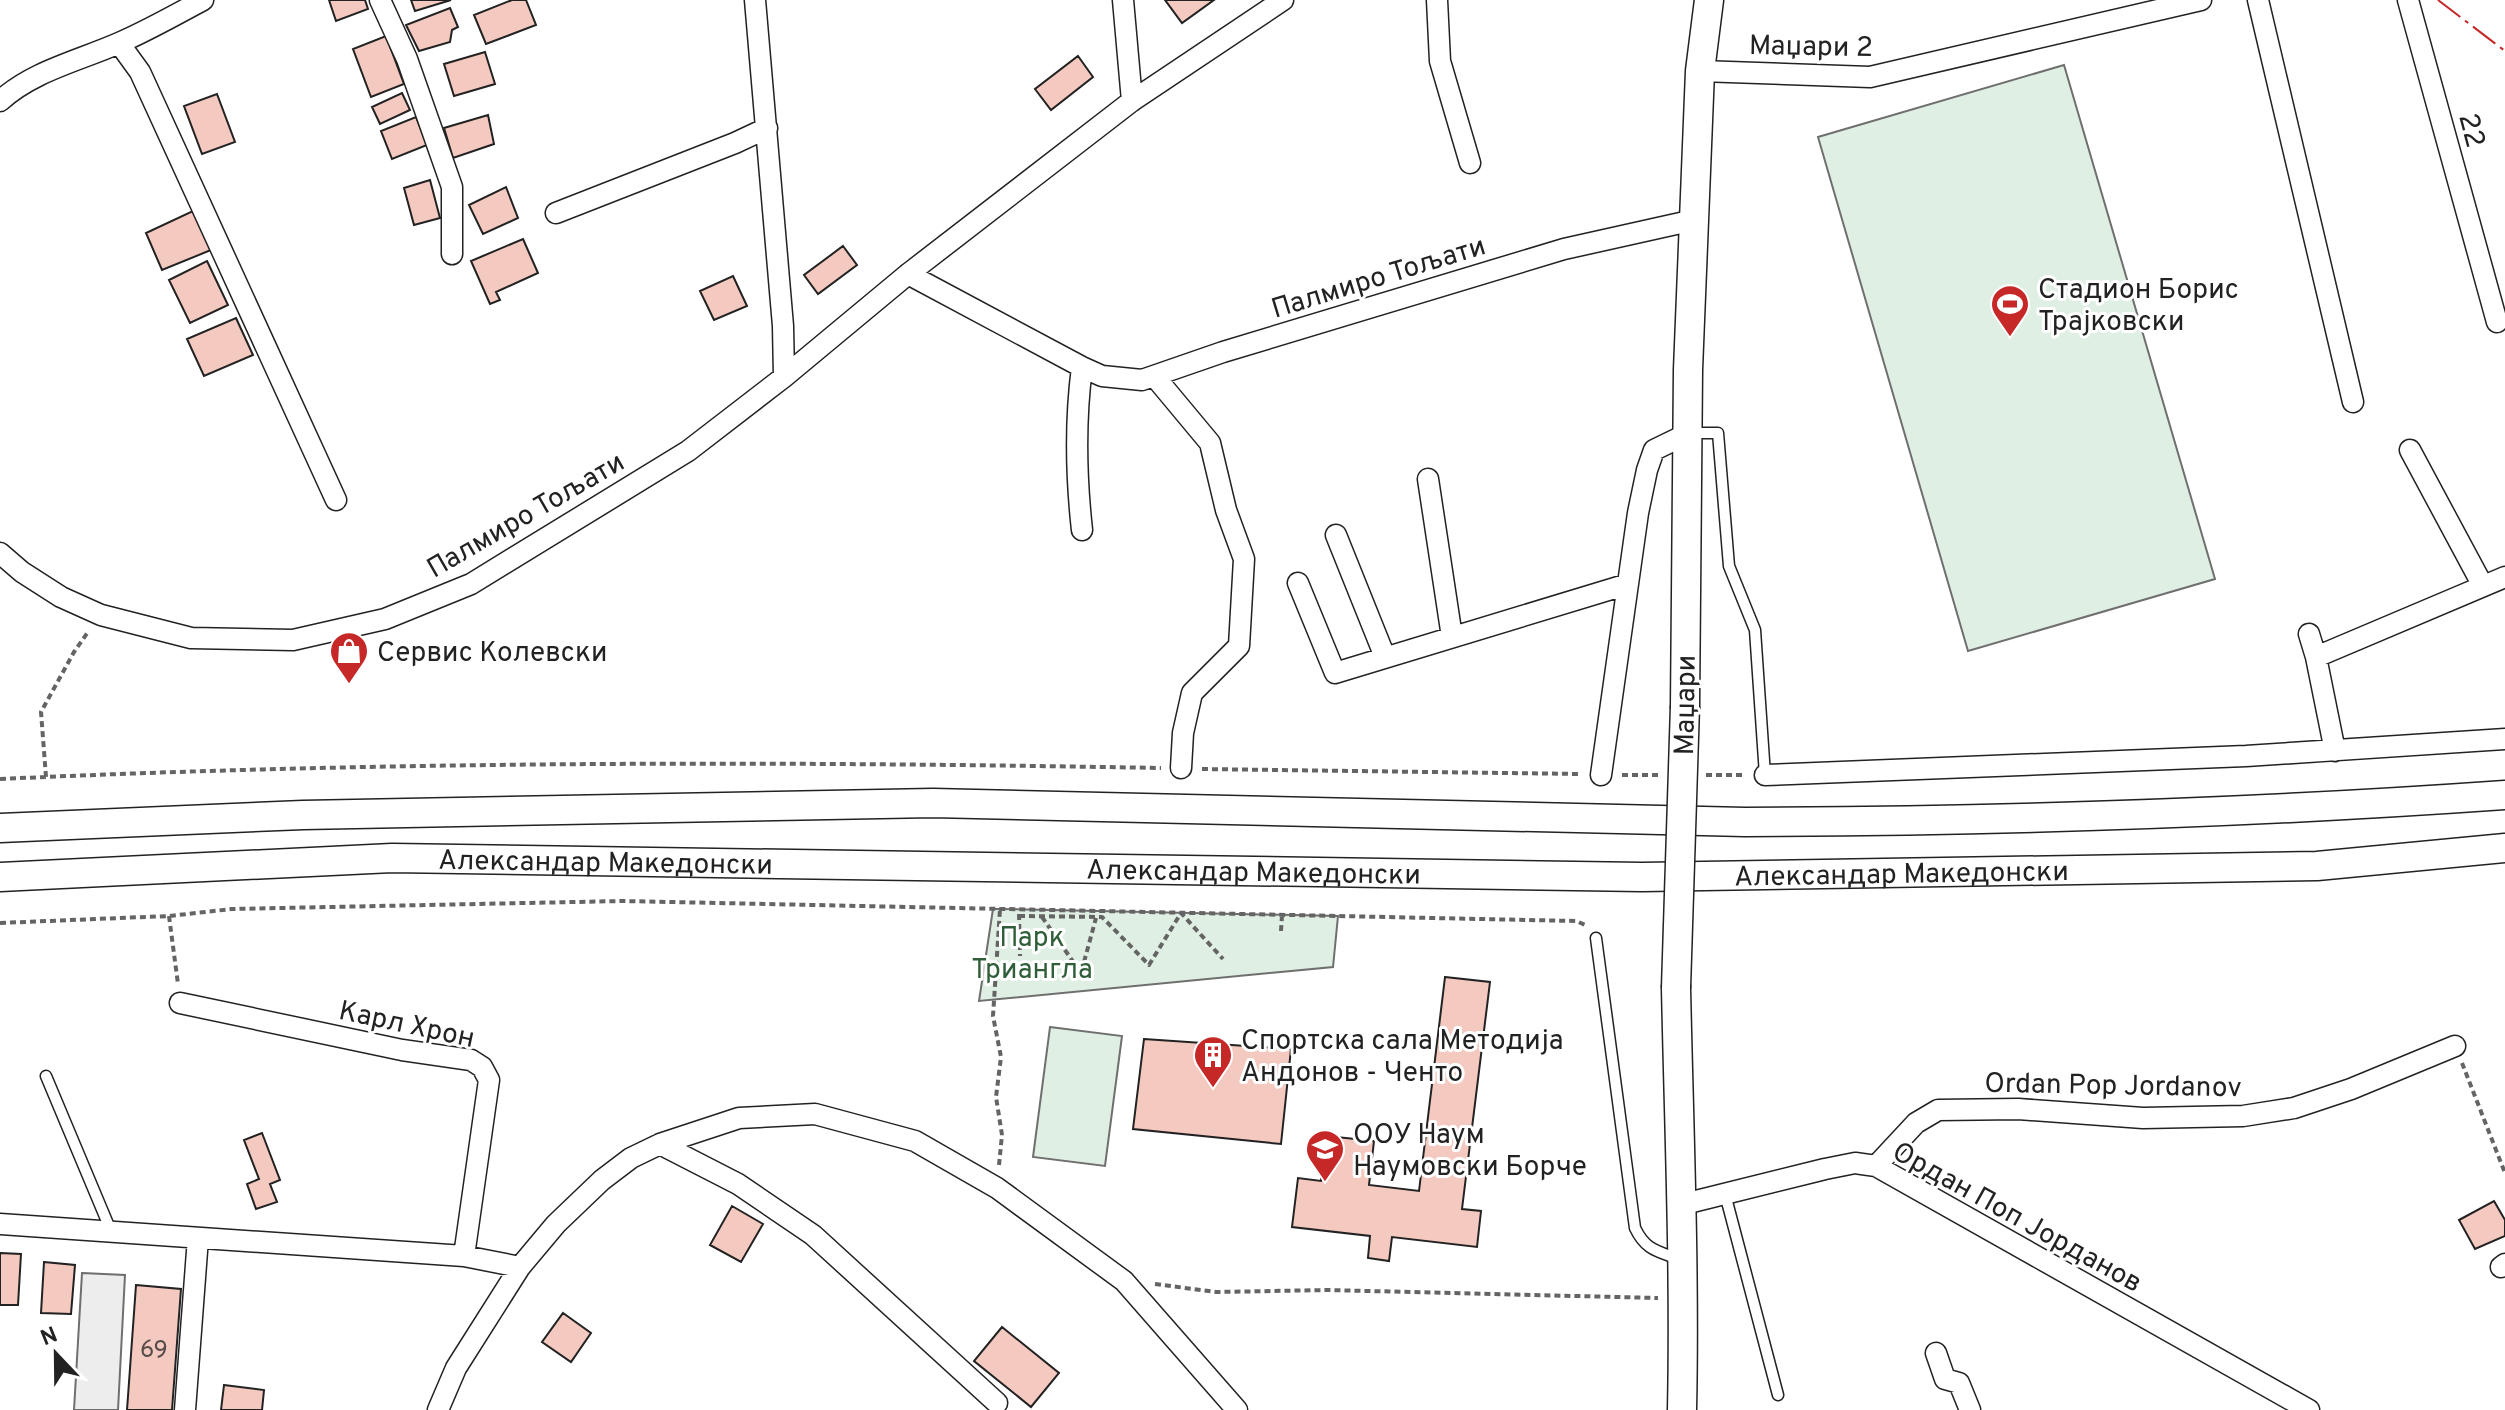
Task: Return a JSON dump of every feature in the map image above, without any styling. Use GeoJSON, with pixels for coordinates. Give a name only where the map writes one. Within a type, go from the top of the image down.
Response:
{"type":"FeatureCollection","features":[{"type":"Feature","properties":{"kind":"street"},"geometry":{"type":"LineString","coordinates":[[0,101],[45,72],[119,43],[203,0]]}},
{"type":"Feature","properties":{"kind":"street"},"geometry":{"type":"LineString","coordinates":[[380,0],[407,59],[452,187],[452,254]]}},
{"type":"Feature","properties":{"kind":"street"},"geometry":{"type":"LineString","coordinates":[[755,0],[783,326],[784,377]]}},
{"type":"Feature","properties":{"kind":"street"},"geometry":{"type":"LineString","coordinates":[[1123,0],[1132,101]]}},
{"type":"Feature","properties":{"kind":"street","name":"Палмиро Тољати"},"geometry":{"type":"LineString","coordinates":[[0,553],[22,572],[61,597],[101,615],[191,638],[293,640],[385,619],[471,584],[688,451],[784,377],[908,274],[1132,101],[1283,0]]}},
{"type":"Feature","properties":{"kind":"street"},"geometry":{"type":"LineString","coordinates":[[1437,0],[1440,61],[1470,163]]}},
{"type":"Feature","properties":{"kind":"street","name":"Маџари"},"geometry":{"type":"LineString","coordinates":[[1682,1410],[1684,1298],[1676,988],[1685,706],[1688,370],[1700,71],[1709,0]]}},
{"type":"Feature","properties":{"kind":"street","name":"Маџари 2"},"geometry":{"type":"LineString","coordinates":[[1700,71],[1870,77],[2201,0]]}},
{"type":"Feature","properties":{"kind":"street"},"geometry":{"type":"LineString","coordinates":[[2258,0],[2353,402]]}},
{"type":"Feature","properties":{"kind":"street","name":"22"},"geometry":{"type":"LineString","coordinates":[[2408,0],[2497,322]]}},
{"type":"Feature","properties":{"kind":"street"},"geometry":{"type":"LineString","coordinates":[[119,43],[140,72],[336,500]]}},
{"type":"Feature","properties":{"kind":"street"},"geometry":{"type":"LineString","coordinates":[[556,213],[767,128]]}},
{"type":"Feature","properties":{"kind":"street","name":"Палмиро Тољати"},"geometry":{"type":"LineString","coordinates":[[908,274],[1082,367],[1102,376],[1142,380],[1223,352],[1564,249],[1694,220]]}},
{"type":"Feature","properties":{"kind":"street"},"geometry":{"type":"LineString","coordinates":[[1082,367],[1078,399],[1077,483],[1082,530]]}},
{"type":"Feature","properties":{"kind":"street"},"geometry":{"type":"LineString","coordinates":[[1155,377],[1210,443],[1226,510],[1244,559],[1239,646],[1192,693],[1183,733],[1181,768]]}},
{"type":"Feature","properties":{"kind":"street"},"geometry":{"type":"LineString","coordinates":[[1601,775],[1638,513],[1647,470],[1654,450],[1689,433]]}},
{"type":"Feature","properties":{"kind":"street"},"geometry":{"type":"LineString","coordinates":[[2410,450],[2483,586]]}},
{"type":"Feature","properties":{"kind":"street"},"geometry":{"type":"LineString","coordinates":[[1428,479],[1452,637]]}},
{"type":"Feature","properties":{"kind":"street"},"geometry":{"type":"LineString","coordinates":[[1336,535],[1385,657]]}},
{"type":"Feature","properties":{"kind":"street"},"geometry":{"type":"LineString","coordinates":[[2316,657],[2505,577]]}},
{"type":"Feature","properties":{"kind":"street"},"geometry":{"type":"LineString","coordinates":[[1298,583],[1335,673],[1628,584]]}},
{"type":"Feature","properties":{"kind":"street"},"geometry":{"type":"LineString","coordinates":[[2309,634],[2335,751]]}},
{"type":"Feature","properties":{"kind":"street"},"geometry":{"type":"LineString","coordinates":[[1765,775],[2335,751],[2505,739]]}},
{"type":"Feature","properties":{"kind":"street","name":"Александар Македонски"},"geometry":{"type":"LineString","coordinates":[[0,828],[303,815],[933,803],[1847,822],[2342,807],[2505,795]]}},
{"type":"Feature","properties":{"kind":"street","name":"Александар Македонски"},"geometry":{"type":"LineString","coordinates":[[0,877],[392,858],[1642,877],[2317,866],[2505,848]]}},
{"type":"Feature","properties":{"kind":"street","name":"Карл Хрон"},"geometry":{"type":"LineString","coordinates":[[180,1003],[402,1050],[471,1060],[482,1067],[489,1080],[464,1256]]}},
{"type":"Feature","properties":{"kind":"street","name":"Ordan Pop Jordanov"},"geometry":{"type":"LineString","coordinates":[[1876,1166],[1916,1123],[1938,1110],[2018,1109],[2143,1118],[2243,1116],[2294,1108],[2351,1089],[2455,1046]]}},
{"type":"Feature","properties":{"kind":"street"},"geometry":{"type":"LineString","coordinates":[[438,1410],[456,1368],[520,1267],[556,1224],[602,1180],[631,1158],[660,1144],[739,1118],[815,1114],[915,1141],[997,1188],[1124,1281],[1237,1410]]}},
{"type":"Feature","properties":{"kind":"street"},"geometry":{"type":"LineString","coordinates":[[660,1144],[738,1184],[813,1235],[997,1403]]}},
{"type":"Feature","properties":{"kind":"street","name":"Ордан Поп Јорданов"},"geometry":{"type":"LineString","coordinates":[[1680,1205],[1855,1163],[1876,1166],[2305,1409]]}},
{"type":"Feature","properties":{"kind":"street"},"geometry":{"type":"LineString","coordinates":[[0,1224],[464,1256],[520,1267]]}},
{"type":"Feature","properties":{"kind":"street"},"geometry":{"type":"LineString","coordinates":[[185,1410],[198,1238]]}},
{"type":"Feature","properties":{"kind":"street"},"geometry":{"type":"LineString","coordinates":[[1936,1353],[1945,1379],[1959,1383],[1970,1410]]}},
{"type":"Feature","properties":{"kind":"lane"},"geometry":{"type":"LineString","coordinates":[[1689,433],[1718,433],[1729,566],[1755,630],[1765,775]]}},
{"type":"Feature","properties":{"kind":"lane"},"geometry":{"type":"LineString","coordinates":[[1596,938],[1635,1228],[1641,1241],[1650,1248],[1683,1260]]}},
{"type":"Feature","properties":{"kind":"lane"},"geometry":{"type":"LineString","coordinates":[[46,1076],[111,1231]]}},
{"type":"Feature","properties":{"kind":"lane"},"geometry":{"type":"LineString","coordinates":[[1725,1194],[1778,1395]]}},
{"type":"Feature","properties":{"kind":"path"},"geometry":{"type":"LineString","coordinates":[[46,777],[41,712],[74,652],[101,615]]}},
{"type":"Feature","properties":{"kind":"path"},"geometry":{"type":"LineString","coordinates":[[0,779],[226,769],[539,763],[916,764],[1601,775]]}},
{"type":"Feature","properties":{"kind":"path"},"geometry":{"type":"LineString","coordinates":[[0,923],[169,916],[232,909],[623,901],[1576,921],[1590,927],[1596,938]]}},
{"type":"Feature","properties":{"kind":"path"},"geometry":{"type":"LineString","coordinates":[[997,1188],[1002,1135],[996,1097],[1001,1057],[993,1016],[1000,909]]}},
{"type":"Feature","properties":{"kind":"path"},"geometry":{"type":"LineString","coordinates":[[1019,910],[1020,956]]}},
{"type":"Feature","properties":{"kind":"path"},"geometry":{"type":"LineString","coordinates":[[1019,916],[1102,917],[1149,965],[1181,913]]}},
{"type":"Feature","properties":{"kind":"path"},"geometry":{"type":"LineString","coordinates":[[1181,913],[1223,959]]}},
{"type":"Feature","properties":{"kind":"path"},"geometry":{"type":"LineString","coordinates":[[1281,931],[1282,915]]}},
{"type":"Feature","properties":{"kind":"path"},"geometry":{"type":"LineString","coordinates":[[169,916],[180,1003]]}},
{"type":"Feature","properties":{"kind":"path"},"geometry":{"type":"LineString","coordinates":[[1042,917],[1081,973],[1097,917]]}},
{"type":"Feature","properties":{"kind":"path"},"geometry":{"type":"LineString","coordinates":[[2455,1046],[2505,1173]]}},
{"type":"Feature","properties":{"kind":"path"},"geometry":{"type":"LineString","coordinates":[[1124,1281],[1216,1292],[1328,1290],[1684,1298]]}},
{"type":"Feature","properties":{"kind":"green space","name":"Стадион Борис Трајковски"},"geometry":{"type":"Polygon","coordinates":[[[2064,65],[2215,579],[1968,651],[1818,137],[2064,65]]]}},
{"type":"Feature","properties":{"kind":"green space","name":"Парк Триангла"},"geometry":{"type":"Polygon","coordinates":[[[993,909],[1338,916],[1333,967],[979,1001],[993,909]]]}},
{"type":"Feature","properties":{"kind":"green space"},"geometry":{"type":"Polygon","coordinates":[[[1050,1027],[1122,1036],[1105,1166],[1033,1157],[1050,1027]]]}},
{"type":"Feature","properties":{"kind":"shaded area"},"geometry":{"type":"Polygon","coordinates":[[[82,1273],[125,1275],[118,1410],[74,1410],[82,1273]]]}},
{"type":"Feature","properties":{"kind":"building"},"geometry":{"type":"Polygon","coordinates":[[[329,0],[365,0],[368,9],[336,21],[329,0]]]}},
{"type":"Feature","properties":{"kind":"building"},"geometry":{"type":"Polygon","coordinates":[[[411,0],[451,0],[415,11],[411,0]]]}},
{"type":"Feature","properties":{"kind":"building"},"geometry":{"type":"Polygon","coordinates":[[[512,0],[526,0],[536,25],[486,44],[474,15],[512,0]]]}},
{"type":"Feature","properties":{"kind":"building"},"geometry":{"type":"Polygon","coordinates":[[[1165,0],[1214,0],[1182,23],[1165,0]]]}},
{"type":"Feature","properties":{"kind":"building"},"geometry":{"type":"Polygon","coordinates":[[[450,8],[458,27],[452,30],[450,42],[419,51],[406,25],[450,8]]]}},
{"type":"Feature","properties":{"kind":"building"},"geometry":{"type":"Polygon","coordinates":[[[386,36],[404,84],[371,97],[353,49],[386,36]]]}},
{"type":"Feature","properties":{"kind":"building"},"geometry":{"type":"Polygon","coordinates":[[[485,52],[495,84],[454,96],[444,64],[485,52]]]}},
{"type":"Feature","properties":{"kind":"building"},"geometry":{"type":"Polygon","coordinates":[[[1078,56],[1093,77],[1051,110],[1035,89],[1078,56]]]}},
{"type":"Feature","properties":{"kind":"building"},"geometry":{"type":"Polygon","coordinates":[[[402,93],[410,110],[380,124],[372,107],[402,93]]]}},
{"type":"Feature","properties":{"kind":"building"},"geometry":{"type":"Polygon","coordinates":[[[217,94],[235,142],[202,154],[184,106],[217,94]]]}},
{"type":"Feature","properties":{"kind":"building"},"geometry":{"type":"Polygon","coordinates":[[[488,115],[494,144],[453,158],[444,128],[488,115]]]}},
{"type":"Feature","properties":{"kind":"building"},"geometry":{"type":"Polygon","coordinates":[[[416,117],[427,145],[392,159],[381,131],[416,117]]]}},
{"type":"Feature","properties":{"kind":"building"},"geometry":{"type":"Polygon","coordinates":[[[430,180],[440,218],[414,225],[404,188],[430,180]]]}},
{"type":"Feature","properties":{"kind":"building"},"geometry":{"type":"Polygon","coordinates":[[[506,187],[518,218],[483,234],[469,205],[506,187]]]}},
{"type":"Feature","properties":{"kind":"building"},"geometry":{"type":"Polygon","coordinates":[[[195,210],[211,250],[162,270],[146,233],[195,210]]]}},
{"type":"Feature","properties":{"kind":"building"},"geometry":{"type":"Polygon","coordinates":[[[523,239],[538,273],[496,292],[500,300],[490,304],[471,261],[523,239]]]}},
{"type":"Feature","properties":{"kind":"building"},"geometry":{"type":"Polygon","coordinates":[[[843,246],[857,265],[818,294],[804,275],[843,246]]]}},
{"type":"Feature","properties":{"kind":"building"},"geometry":{"type":"Polygon","coordinates":[[[207,261],[228,305],[190,323],[169,280],[207,261]]]}},
{"type":"Feature","properties":{"kind":"building"},"geometry":{"type":"Polygon","coordinates":[[[733,276],[747,306],[714,320],[700,291],[733,276]]]}},
{"type":"Feature","properties":{"kind":"building"},"geometry":{"type":"Polygon","coordinates":[[[236,318],[253,355],[204,376],[187,339],[236,318]]]}},
{"type":"Feature","properties":{"kind":"building"},"geometry":{"type":"Polygon","coordinates":[[[1445,977],[1490,982],[1462,1209],[1481,1211],[1477,1247],[1392,1237],[1389,1261],[1368,1258],[1370,1236],[1292,1227],[1298,1178],[1321,1181],[1327,1136],[1374,1141],[1369,1185],[1419,1191],[1445,977]]]}},
{"type":"Feature","properties":{"kind":"building","name":"Спортска сала Методија Андонов - Ченто"},"geometry":{"type":"Polygon","coordinates":[[[1144,1039],[1291,1049],[1281,1144],[1133,1129],[1144,1039]]]}},
{"type":"Feature","properties":{"kind":"building"},"geometry":{"type":"Polygon","coordinates":[[[262,1133],[280,1180],[270,1184],[277,1202],[256,1209],[247,1184],[259,1179],[244,1140],[262,1133]]]}},
{"type":"Feature","properties":{"kind":"building"},"geometry":{"type":"Polygon","coordinates":[[[2494,1201],[2505,1220],[2505,1236],[2475,1249],[2459,1220],[2494,1201]]]}},
{"type":"Feature","properties":{"kind":"building"},"geometry":{"type":"Polygon","coordinates":[[[732,1206],[763,1224],[741,1262],[710,1245],[732,1206]]]}},
{"type":"Feature","properties":{"kind":"building"},"geometry":{"type":"Polygon","coordinates":[[[0,1253],[21,1254],[18,1305],[0,1305],[0,1253]]]}},
{"type":"Feature","properties":{"kind":"building"},"geometry":{"type":"Polygon","coordinates":[[[44,1262],[75,1265],[71,1314],[41,1313],[44,1262]]]}},
{"type":"Feature","properties":{"kind":"building"},"geometry":{"type":"Polygon","coordinates":[[[136,1285],[181,1289],[172,1410],[127,1410],[136,1285]]]}},
{"type":"Feature","properties":{"kind":"building"},"geometry":{"type":"Polygon","coordinates":[[[563,1313],[591,1333],[571,1362],[542,1342],[563,1313]]]}},
{"type":"Feature","properties":{"kind":"building"},"geometry":{"type":"Polygon","coordinates":[[[1002,1327],[1059,1373],[1031,1407],[974,1361],[1002,1327]]]}},
{"type":"Feature","properties":{"kind":"building"},"geometry":{"type":"Polygon","coordinates":[[[224,1385],[264,1390],[262,1410],[221,1410],[224,1385]]]}},
{"type":"Feature","properties":{"kind":"power"},"geometry":{"type":"LineString","coordinates":[[2438,0],[2505,51]]}},
{"type":"Feature","properties":{"kind":"place","name":"Стадион Борис Трајковски"},"geometry":{"type":"Point","coordinates":[2010,338]}},
{"type":"Feature","properties":{"kind":"place","name":"Сервис Колевски"},"geometry":{"type":"Point","coordinates":[349,685]}},
{"type":"Feature","properties":{"kind":"place","name":"Спортска сала Методија Андонов - Ченто"},"geometry":{"type":"Point","coordinates":[1213,1089]}},
{"type":"Feature","properties":{"kind":"place","name":"ООУ Наум Наумовски Борче"},"geometry":{"type":"Point","coordinates":[1325,1183]}}]}
